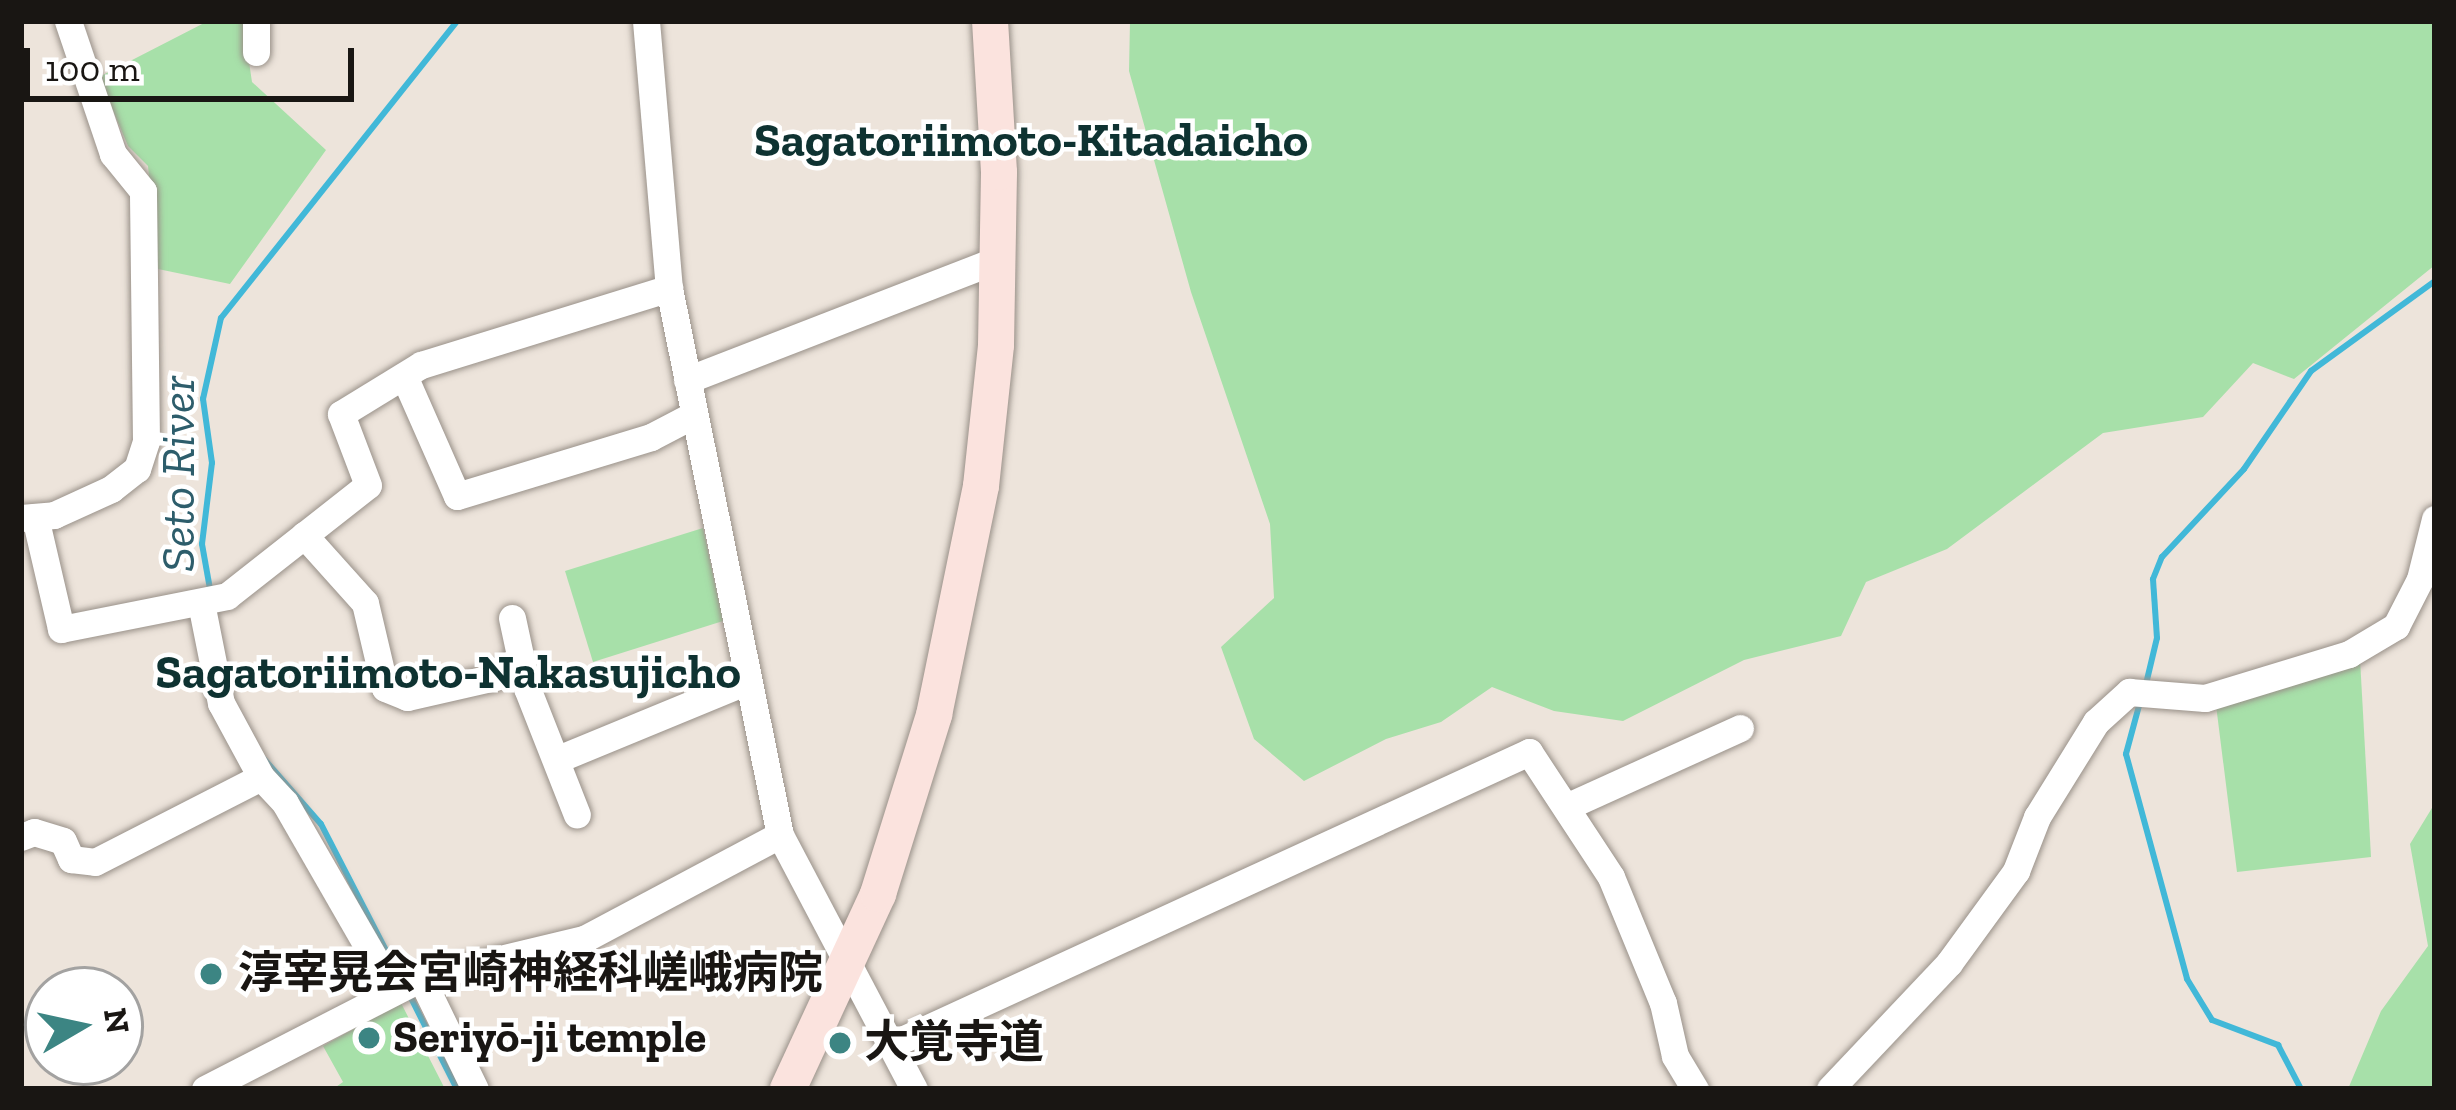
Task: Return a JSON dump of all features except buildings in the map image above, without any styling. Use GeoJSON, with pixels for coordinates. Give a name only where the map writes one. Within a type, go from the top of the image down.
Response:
{"type":"FeatureCollection","features":[{"type":"Feature","properties":{"kind":"street"},"geometry":{"type":"LineString","coordinates":[[68,21],[113,154],[143,191],[146,441],[137,469],[111,489],[28,517],[62,629],[211,600],[304,535],[368,485],[341,414],[404,376],[669,288]]}},
{"type":"Feature","properties":{"kind":"street"},"geometry":{"type":"LineString","coordinates":[[256,21],[256,52]]}},
{"type":"Feature","properties":{"kind":"street"},"geometry":{"type":"LineString","coordinates":[[646,21],[669,288],[780,835],[914,1089]]}},
{"type":"Feature","properties":{"kind":"street"},"geometry":{"type":"LineString","coordinates":[[788,1089],[848,967],[885,872],[947,654],[981,486],[998,260],[990,21]]}},
{"type":"Feature","properties":{"kind":"street"},"geometry":{"type":"LineString","coordinates":[[687,380],[998,260]]}},
{"type":"Feature","properties":{"kind":"street"},"geometry":{"type":"LineString","coordinates":[[404,376],[457,496],[651,437],[693,415]]}},
{"type":"Feature","properties":{"kind":"street"},"geometry":{"type":"LineString","coordinates":[[1830,1089],[1949,963],[2016,871],[2037,817],[2076,753],[2142,693],[2205,698],[2349,654],[2396,626],[2420,579],[2435,519]]}},
{"type":"Feature","properties":{"kind":"street"},"geometry":{"type":"LineString","coordinates":[[304,535],[365,602],[385,688],[407,698],[495,677],[518,659]]}},
{"type":"Feature","properties":{"kind":"street"},"geometry":{"type":"LineString","coordinates":[[211,600],[221,704],[261,777],[285,803],[475,1089]]}},
{"type":"Feature","properties":{"kind":"street"},"geometry":{"type":"LineString","coordinates":[[512,619],[518,659],[577,815]]}},
{"type":"Feature","properties":{"kind":"street"},"geometry":{"type":"LineString","coordinates":[[558,759],[747,681]]}},
{"type":"Feature","properties":{"kind":"street"},"geometry":{"type":"LineString","coordinates":[[1566,807],[1740,728]]}},
{"type":"Feature","properties":{"kind":"street"},"geometry":{"type":"LineString","coordinates":[[892,1044],[1529,752],[1611,877],[1663,1003],[1675,1056],[1695,1089]]}},
{"type":"Feature","properties":{"kind":"street"},"geometry":{"type":"LineString","coordinates":[[21,837],[34,832],[63,841],[71,859],[95,862],[261,777]]}},
{"type":"Feature","properties":{"kind":"street"},"geometry":{"type":"LineString","coordinates":[[205,1089],[406,985],[584,939],[780,835]]}},
{"type":"Feature","properties":{"kind":"green space"},"geometry":{"type":"Polygon","coordinates":[[[208,21],[243,21],[252,82],[326,150],[230,284],[158,269],[148,166],[128,146],[99,77],[208,21]]]}},
{"type":"Feature","properties":{"kind":"green space"},"geometry":{"type":"Polygon","coordinates":[[[1130,21],[2435,21],[2435,265],[2294,379],[2253,363],[2203,417],[2103,433],[1947,549],[1866,582],[1841,636],[1744,660],[1623,721],[1554,711],[1492,687],[1441,722],[1386,739],[1304,781],[1254,739],[1221,647],[1274,598],[1270,524],[1191,292],[1129,71],[1130,21]]]}},
{"type":"Feature","properties":{"kind":"green space"},"geometry":{"type":"Polygon","coordinates":[[[703,528],[723,621],[593,662],[565,571],[703,528]]]}},
{"type":"Feature","properties":{"kind":"green space"},"geometry":{"type":"Polygon","coordinates":[[[2360,659],[2371,857],[2237,872],[2216,705],[2360,659]]]}},
{"type":"Feature","properties":{"kind":"green space"},"geometry":{"type":"Polygon","coordinates":[[[2435,803],[2435,1089],[2348,1089],[2381,1011],[2428,946],[2410,844],[2435,803]]]}},
{"type":"Feature","properties":{"kind":"green space"},"geometry":{"type":"Polygon","coordinates":[[[401,1003],[445,1089],[333,1089],[343,1082],[323,1046],[401,1003]]]}},
{"type":"Feature","properties":{"kind":"waterway","name":"Seto River"},"geometry":{"type":"LineString","coordinates":[[210,589],[202,544],[212,463],[203,399],[221,318],[457,21]]}},
{"type":"Feature","properties":{"kind":"waterway"},"geometry":{"type":"LineString","coordinates":[[2146,684],[2157,638],[2153,579],[2162,557],[2244,469],[2311,371],[2435,281]]}},
{"type":"Feature","properties":{"kind":"waterway"},"geometry":{"type":"LineString","coordinates":[[2140,702],[2126,754],[2187,979],[2212,1020],[2278,1045],[2301,1089]]}},
{"type":"Feature","properties":{"kind":"waterway","name":"Seto River"},"geometry":{"type":"LineString","coordinates":[[264,759],[321,824],[396,970]]}},
{"type":"Feature","properties":{"kind":"waterway","name":"Seto River"},"geometry":{"type":"LineString","coordinates":[[408,992],[457,1089]]}},
{"type":"Feature","properties":{"kind":"place","name":"淳宰晃会宮崎神経科嵯峨病院"},"geometry":{"type":"Point","coordinates":[211,974]}},
{"type":"Feature","properties":{"kind":"place","name":"Seriyō-ji temple"},"geometry":{"type":"Point","coordinates":[369,1038]}},
{"type":"Feature","properties":{"kind":"place","name":"大覚寺道"},"geometry":{"type":"Point","coordinates":[840,1043]}},
{"type":"Feature","properties":{"kind":"district","name":"Sagatoriimoto-Kitadaicho"},"geometry":{"type":"Point","coordinates":[1031,140]}},
{"type":"Feature","properties":{"kind":"district","name":"Sagatoriimoto-Nakasujicho"},"geometry":{"type":"Point","coordinates":[448,672]}}]}
